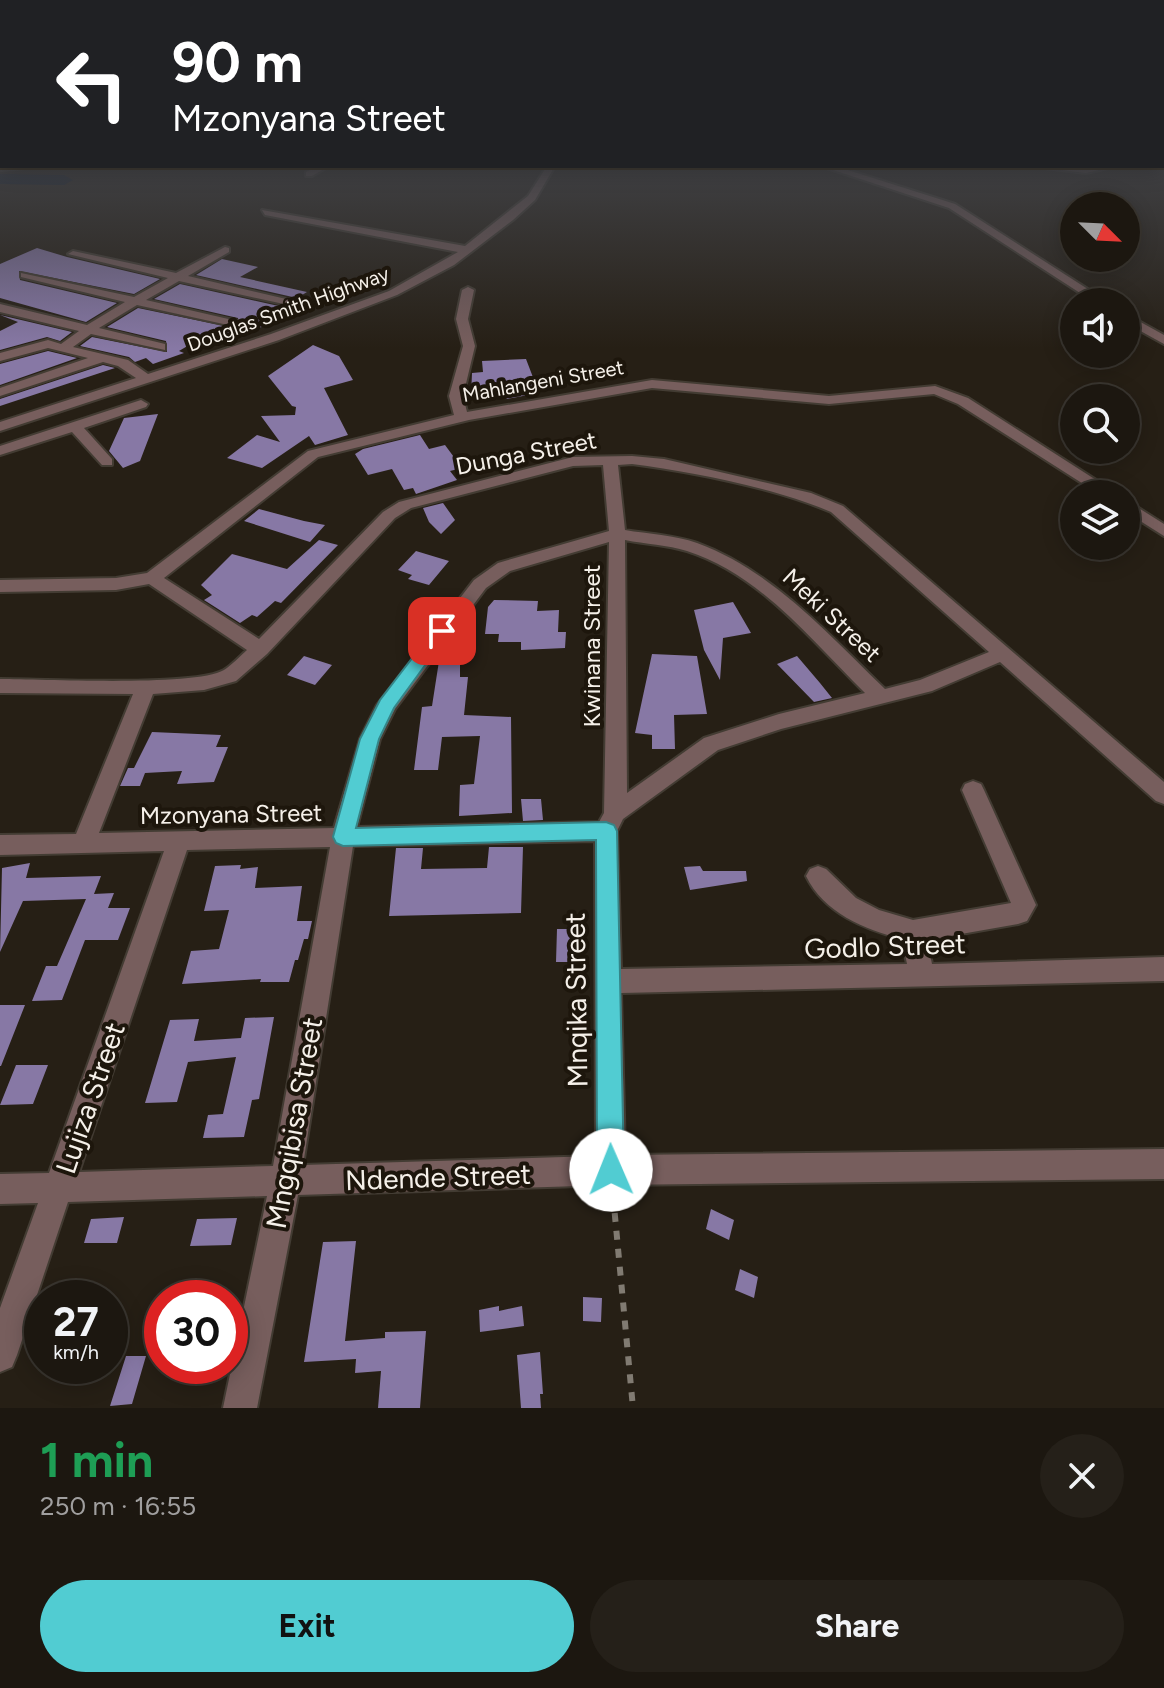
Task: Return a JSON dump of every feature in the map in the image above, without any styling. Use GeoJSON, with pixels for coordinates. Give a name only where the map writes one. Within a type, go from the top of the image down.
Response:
{"type":"FeatureCollection","features":[{"type":"Feature","properties":{"kind":"street"},"geometry":{"type":"LineString","coordinates":[[296,218],[469,249]]}},
{"type":"Feature","properties":{"kind":"street","name":"Douglas Smith Highway"},"geometry":{"type":"LineString","coordinates":[[0,427],[357,308],[415,283],[469,249],[509,218]]}},
{"type":"Feature","properties":{"kind":"street"},"geometry":{"type":"LineString","coordinates":[[970,218],[1080,288]]}},
{"type":"Feature","properties":{"kind":"street"},"geometry":{"type":"LineString","coordinates":[[63,348],[225,250]]}},
{"type":"Feature","properties":{"kind":"street"},"geometry":{"type":"LineString","coordinates":[[73,254],[293,302]]}},
{"type":"Feature","properties":{"kind":"street"},"geometry":{"type":"LineString","coordinates":[[25,275],[233,324]]}},
{"type":"Feature","properties":{"kind":"street"},"geometry":{"type":"LineString","coordinates":[[462,418],[456,396],[469,346],[462,319],[468,290]]}},
{"type":"Feature","properties":{"kind":"street"},"geometry":{"type":"LineString","coordinates":[[0,308],[161,347]]}},
{"type":"Feature","properties":{"kind":"street"},"geometry":{"type":"LineString","coordinates":[[1140,324],[1164,334]]}},
{"type":"Feature","properties":{"kind":"street"},"geometry":{"type":"LineString","coordinates":[[1140,326],[1164,340]]}},
{"type":"Feature","properties":{"kind":"street"},"geometry":{"type":"LineString","coordinates":[[0,357],[43,344],[104,357],[130,367],[146,379]]}},
{"type":"Feature","properties":{"kind":"street"},"geometry":{"type":"LineString","coordinates":[[0,392],[104,357]]}},
{"type":"Feature","properties":{"kind":"street","name":"Mahlangeni Street"},"geometry":{"type":"LineString","coordinates":[[0,586],[116,584],[152,578],[313,454],[462,418],[652,384],[829,400],[935,390],[963,401],[1088,480]]}},
{"type":"Feature","properties":{"kind":"street"},"geometry":{"type":"LineString","coordinates":[[0,451],[141,404]]}},
{"type":"Feature","properties":{"kind":"street"},"geometry":{"type":"LineString","coordinates":[[75,426],[107,462]]}},
{"type":"Feature","properties":{"kind":"street","name":"Kwinana Street"},"geometry":{"type":"LineString","coordinates":[[610,460],[617,534],[611,822]]}},
{"type":"Feature","properties":{"kind":"street","name":"Dunga Street"},"geometry":{"type":"LineString","coordinates":[[0,686],[146,687],[218,680],[229,676],[260,649],[389,515],[405,505],[573,462],[610,460],[664,464],[828,504],[1164,795]]}},
{"type":"Feature","properties":{"kind":"street"},"geometry":{"type":"LineString","coordinates":[[1140,515],[1164,531]]}},
{"type":"Feature","properties":{"kind":"street","name":"Meki Street"},"geometry":{"type":"LineString","coordinates":[[343,837],[370,739],[387,705],[480,584],[504,567],[617,534],[690,546],[746,574],[798,614],[881,697]]}},
{"type":"Feature","properties":{"kind":"street"},"geometry":{"type":"LineString","coordinates":[[152,578],[260,649]]}},
{"type":"Feature","properties":{"kind":"street","name":"Meki Street"},"geometry":{"type":"LineString","coordinates":[[611,822],[711,744],[779,722],[925,686],[1002,654]]}},
{"type":"Feature","properties":{"kind":"street"},"geometry":{"type":"LineString","coordinates":[[84,842],[146,687]]}},
{"type":"Feature","properties":{"kind":"street"},"geometry":{"type":"LineString","coordinates":[[818,876],[847,907],[879,922],[913,931],[1022,911],[1024,905],[973,790]]}},
{"type":"Feature","properties":{"kind":"street","name":"Mzonyana Street"},"geometry":{"type":"LineString","coordinates":[[0,845],[343,837],[611,822]]}},
{"type":"Feature","properties":{"kind":"street","name":"Mnqika Street"},"geometry":{"type":"LineString","coordinates":[[611,822],[608,981],[611,1170]]}},
{"type":"Feature","properties":{"kind":"street","name":"Mngqibisa Street"},"geometry":{"type":"LineString","coordinates":[[240,1408],[285,1182],[343,837]]}},
{"type":"Feature","properties":{"kind":"street","name":"Lujiza Street"},"geometry":{"type":"LineString","coordinates":[[0,1355],[179,841]]}},
{"type":"Feature","properties":{"kind":"street"},"geometry":{"type":"LineString","coordinates":[[913,931],[921,974]]}},
{"type":"Feature","properties":{"kind":"street","name":"Godlo Street"},"geometry":{"type":"LineString","coordinates":[[608,981],[730,982],[1164,969]]}},
{"type":"Feature","properties":{"kind":"street","name":"Ndende Street"},"geometry":{"type":"LineString","coordinates":[[0,1189],[611,1170],[1164,1164]]}},
{"type":"Feature","properties":{"kind":"path"},"geometry":{"type":"LineString","coordinates":[[611,1170],[633,1408]]}},
{"type":"Feature","properties":{"kind":"building"},"geometry":{"type":"Polygon","coordinates":[[[37,248],[160,279],[134,294],[19,271],[20,280],[117,303],[86,322],[0,298],[0,264],[37,248]]]}},
{"type":"Feature","properties":{"kind":"building"},"geometry":{"type":"Polygon","coordinates":[[[222,259],[258,267],[240,277],[307,292],[297,298],[196,275],[222,259]]]}},
{"type":"Feature","properties":{"kind":"building"},"geometry":{"type":"Polygon","coordinates":[[[180,284],[292,309],[299,307],[277,322],[231,337],[211,332],[179,351],[184,353],[153,364],[146,358],[135,362],[129,357],[80,346],[92,337],[167,352],[166,341],[107,327],[138,308],[239,329],[238,318],[154,299],[180,284]]]}},
{"type":"Feature","properties":{"kind":"building"},"geometry":{"type":"Polygon","coordinates":[[[0,315],[72,332],[60,341],[47,337],[0,350],[0,331],[18,322],[0,315]]]}},
{"type":"Feature","properties":{"kind":"building"},"geometry":{"type":"Polygon","coordinates":[[[313,345],[339,356],[353,380],[324,388],[348,435],[315,445],[309,436],[262,468],[227,458],[257,435],[280,442],[261,416],[295,415],[296,407],[268,376],[313,345]]]}},
{"type":"Feature","properties":{"kind":"building"},"geometry":{"type":"Polygon","coordinates":[[[48,351],[77,358],[0,385],[0,364],[48,351]]]}},
{"type":"Feature","properties":{"kind":"building"},"geometry":{"type":"Polygon","coordinates":[[[526,359],[539,393],[507,399],[502,393],[471,396],[472,373],[483,372],[482,361],[526,359]]]}},
{"type":"Feature","properties":{"kind":"building"},"geometry":{"type":"Polygon","coordinates":[[[103,365],[115,368],[0,406],[0,399],[103,365]]]}},
{"type":"Feature","properties":{"kind":"building"},"geometry":{"type":"Polygon","coordinates":[[[158,414],[140,461],[123,468],[109,451],[124,418],[158,414]]]}},
{"type":"Feature","properties":{"kind":"building"},"geometry":{"type":"Polygon","coordinates":[[[420,435],[429,449],[445,445],[462,468],[450,471],[457,480],[416,494],[413,488],[404,490],[392,469],[368,475],[355,454],[363,449],[420,435]]]}},
{"type":"Feature","properties":{"kind":"building"},"geometry":{"type":"Polygon","coordinates":[[[443,503],[455,520],[441,534],[429,522],[423,508],[443,503]]]}},
{"type":"Feature","properties":{"kind":"building"},"geometry":{"type":"Polygon","coordinates":[[[259,509],[325,525],[310,542],[244,521],[259,509]]]}},
{"type":"Feature","properties":{"kind":"building"},"geometry":{"type":"Polygon","coordinates":[[[319,540],[338,545],[281,603],[275,601],[257,617],[252,615],[240,623],[204,600],[212,595],[201,585],[232,554],[287,569],[319,540]]]}},
{"type":"Feature","properties":{"kind":"building"},"geometry":{"type":"Polygon","coordinates":[[[416,551],[449,561],[429,585],[408,579],[412,575],[398,570],[416,551]]]}},
{"type":"Feature","properties":{"kind":"building"},"geometry":{"type":"Polygon","coordinates":[[[494,600],[538,601],[537,611],[559,610],[558,632],[566,632],[565,648],[521,650],[521,642],[498,642],[499,634],[485,634],[488,607],[494,600]]]}},
{"type":"Feature","properties":{"kind":"building"},"geometry":{"type":"Polygon","coordinates":[[[733,602],[751,633],[723,638],[720,680],[704,650],[694,610],[733,602]]]}},
{"type":"Feature","properties":{"kind":"building"},"geometry":{"type":"Polygon","coordinates":[[[652,654],[697,656],[707,714],[674,715],[675,749],[652,749],[652,735],[635,733],[652,654]]]}},
{"type":"Feature","properties":{"kind":"building"},"geometry":{"type":"Polygon","coordinates":[[[304,656],[332,665],[315,685],[287,675],[304,656]]]}},
{"type":"Feature","properties":{"kind":"building"},"geometry":{"type":"Polygon","coordinates":[[[797,656],[832,698],[814,702],[777,664],[797,656]]]}},
{"type":"Feature","properties":{"kind":"building"},"geometry":{"type":"Polygon","coordinates":[[[439,661],[460,662],[460,677],[468,677],[464,715],[511,717],[512,813],[459,816],[460,785],[474,784],[480,736],[442,737],[438,770],[414,770],[422,707],[432,706],[439,661]]]}},
{"type":"Feature","properties":{"kind":"building"},"geometry":{"type":"Polygon","coordinates":[[[152,732],[221,735],[216,747],[228,747],[214,782],[177,784],[182,771],[145,773],[140,786],[120,786],[128,768],[134,768],[152,732]]]}},
{"type":"Feature","properties":{"kind":"building"},"geometry":{"type":"Polygon","coordinates":[[[521,799],[541,799],[543,820],[523,821],[521,799]]]}},
{"type":"Feature","properties":{"kind":"building"},"geometry":{"type":"Polygon","coordinates":[[[489,847],[523,847],[521,913],[389,916],[396,848],[423,848],[421,869],[487,868],[489,847]]]}},
{"type":"Feature","properties":{"kind":"building"},"geometry":{"type":"Polygon","coordinates":[[[30,863],[26,878],[101,876],[94,894],[114,893],[108,908],[130,908],[118,940],[85,940],[62,1000],[32,1001],[46,966],[57,966],[86,899],[23,901],[0,952],[2,868],[30,863]]]}},
{"type":"Feature","properties":{"kind":"building"},"geometry":{"type":"Polygon","coordinates":[[[241,865],[240,869],[258,867],[255,888],[302,886],[297,921],[312,921],[308,939],[304,939],[289,982],[260,982],[261,979],[182,984],[191,951],[219,949],[229,910],[204,911],[215,866],[241,865]]]}},
{"type":"Feature","properties":{"kind":"building"},"geometry":{"type":"Polygon","coordinates":[[[700,866],[703,871],[746,871],[747,881],[690,890],[684,867],[700,866]]]}},
{"type":"Feature","properties":{"kind":"building"},"geometry":{"type":"Polygon","coordinates":[[[557,929],[580,929],[580,962],[556,962],[557,929]]]}},
{"type":"Feature","properties":{"kind":"building"},"geometry":{"type":"Polygon","coordinates":[[[0,1005],[25,1005],[1,1066],[0,1066],[0,1005]]]}},
{"type":"Feature","properties":{"kind":"building"},"geometry":{"type":"Polygon","coordinates":[[[274,1017],[259,1099],[252,1100],[244,1137],[203,1138],[208,1115],[223,1114],[236,1057],[188,1062],[177,1102],[145,1103],[170,1020],[199,1019],[194,1041],[241,1038],[245,1018],[274,1017]]]}},
{"type":"Feature","properties":{"kind":"building"},"geometry":{"type":"Polygon","coordinates":[[[16,1065],[48,1065],[33,1104],[0,1105],[16,1065]]]}},
{"type":"Feature","properties":{"kind":"building"},"geometry":{"type":"Polygon","coordinates":[[[711,1209],[734,1220],[729,1240],[706,1229],[711,1209]]]}},
{"type":"Feature","properties":{"kind":"building"},"geometry":{"type":"Polygon","coordinates":[[[124,1217],[117,1243],[84,1243],[91,1219],[124,1217]]]}},
{"type":"Feature","properties":{"kind":"building"},"geometry":{"type":"Polygon","coordinates":[[[237,1218],[231,1245],[190,1246],[197,1219],[237,1218]]]}},
{"type":"Feature","properties":{"kind":"building"},"geometry":{"type":"Polygon","coordinates":[[[356,1241],[345,1341],[385,1338],[385,1332],[426,1331],[420,1408],[378,1408],[381,1371],[355,1373],[356,1359],[304,1362],[323,1242],[356,1241]]]}},
{"type":"Feature","properties":{"kind":"building"},"geometry":{"type":"Polygon","coordinates":[[[740,1269],[758,1277],[754,1298],[735,1290],[740,1269]]]}},
{"type":"Feature","properties":{"kind":"building"},"geometry":{"type":"Polygon","coordinates":[[[583,1297],[602,1298],[601,1322],[583,1321],[583,1297]]]}},
{"type":"Feature","properties":{"kind":"building"},"geometry":{"type":"Polygon","coordinates":[[[499,1306],[499,1311],[522,1306],[524,1326],[480,1332],[479,1310],[499,1306]]]}},
{"type":"Feature","properties":{"kind":"building"},"geometry":{"type":"Polygon","coordinates":[[[540,1352],[541,1408],[521,1408],[517,1355],[540,1352]]]}},
{"type":"Feature","properties":{"kind":"building"},"geometry":{"type":"Polygon","coordinates":[[[128,1356],[144,1356],[132,1404],[110,1406],[117,1384],[128,1384],[128,1356]]]}},
{"type":"Feature","properties":{"kind":"route"},"geometry":{"type":"LineString","coordinates":[[442,631],[387,705],[370,739],[343,837],[606,831],[611,1170]]}}]}
